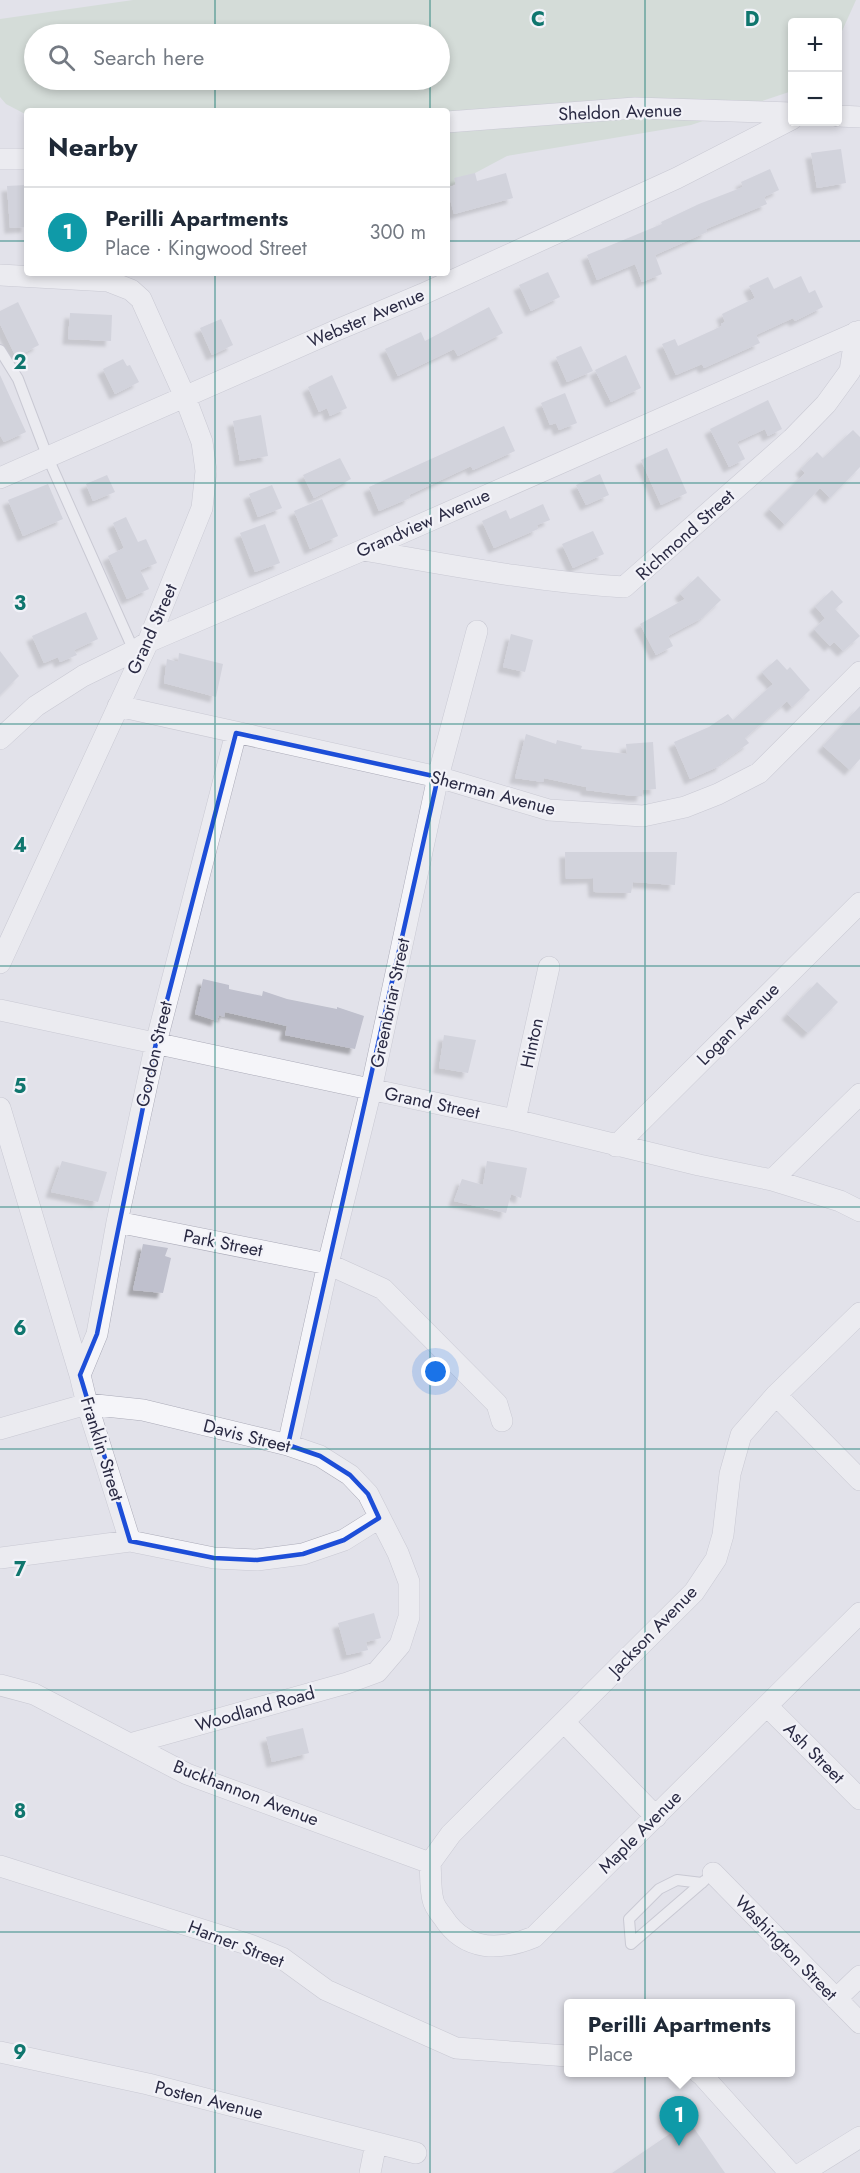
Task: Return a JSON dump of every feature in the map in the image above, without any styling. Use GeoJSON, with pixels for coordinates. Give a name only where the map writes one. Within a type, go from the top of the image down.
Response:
{"type":"FeatureCollection","features":[{"type":"Feature","properties":{"kind":"street","name":"Sheldon Avenue"},"geometry":{"type":"LineString","coordinates":[[450,122],[635,108],[788,113]]}},
{"type":"Feature","properties":{"kind":"street"},"geometry":{"type":"LineString","coordinates":[[842,116],[860,117]]}},
{"type":"Feature","properties":{"kind":"street","name":"Webster Avenue"},"geometry":{"type":"LineString","coordinates":[[0,478],[423,294],[656,188],[788,121]]}},
{"type":"Feature","properties":{"kind":"street"},"geometry":{"type":"LineString","coordinates":[[0,159],[24,159]]}},
{"type":"Feature","properties":{"kind":"street","name":"Grand Street"},"geometry":{"type":"LineString","coordinates":[[0,275],[108,281],[131,290],[141,299],[185,397],[202,442],[206,471],[202,508],[118,705],[0,963]]}},
{"type":"Feature","properties":{"kind":"street","name":"Richmond Street"},"geometry":{"type":"LineString","coordinates":[[363,550],[511,576],[624,587],[792,439],[826,404],[850,372],[858,331]]}},
{"type":"Feature","properties":{"kind":"street","name":"Grandview Avenue"},"geometry":{"type":"LineString","coordinates":[[0,739],[36,706],[83,676],[141,647],[858,331]]}},
{"type":"Feature","properties":{"kind":"street","name":"Greenbriar Street"},"geometry":{"type":"LineString","coordinates":[[288,1445],[328,1264],[371,1090],[438,777],[477,631]]}},
{"type":"Feature","properties":{"kind":"street","name":"Sherman Avenue"},"geometry":{"type":"LineString","coordinates":[[118,705],[438,777],[549,810],[643,816],[685,807],[718,794],[759,773],[860,672]]}},
{"type":"Feature","properties":{"kind":"street","name":"Gordon Street"},"geometry":{"type":"LineString","coordinates":[[80,1375],[97,1334],[117,1222],[156,1043],[236,733]]}},
{"type":"Feature","properties":{"kind":"street","name":"Logan Avenue"},"geometry":{"type":"LineString","coordinates":[[616,1146],[860,903]]}},
{"type":"Feature","properties":{"kind":"street","name":"Hinton"},"geometry":{"type":"LineString","coordinates":[[515,1120],[549,967]]}},
{"type":"Feature","properties":{"kind":"street","name":"Grand Street"},"geometry":{"type":"LineString","coordinates":[[0,1010],[515,1120],[616,1146],[772,1180],[840,1201],[860,1211]]}},
{"type":"Feature","properties":{"kind":"street"},"geometry":{"type":"LineString","coordinates":[[772,1180],[860,1094]]}},
{"type":"Feature","properties":{"kind":"street","name":"Franklin Street"},"geometry":{"type":"LineString","coordinates":[[0,1108],[130,1541]]}},
{"type":"Feature","properties":{"kind":"street","name":"Park Street"},"geometry":{"type":"LineString","coordinates":[[117,1222],[328,1264],[383,1289],[497,1404],[502,1421]]}},
{"type":"Feature","properties":{"kind":"street","name":"Jackson Avenue"},"geometry":{"type":"LineString","coordinates":[[430,1863],[451,1834],[694,1592],[716,1559],[723,1535],[730,1474],[741,1435],[776,1395],[860,1313]]}},
{"type":"Feature","properties":{"kind":"street"},"geometry":{"type":"LineString","coordinates":[[776,1395],[860,1480]]}},
{"type":"Feature","properties":{"kind":"street"},"geometry":{"type":"LineString","coordinates":[[0,1429],[87,1404]]}},
{"type":"Feature","properties":{"kind":"street","name":"Davis Street"},"geometry":{"type":"LineString","coordinates":[[87,1404],[143,1410],[288,1445],[320,1456],[350,1475],[368,1494],[398,1553],[409,1582],[409,1617],[400,1645],[377,1672]]}},
{"type":"Feature","properties":{"kind":"street"},"geometry":{"type":"LineString","coordinates":[[0,1558],[130,1541],[214,1558],[256,1560],[303,1554],[344,1540],[379,1518]]}},
{"type":"Feature","properties":{"kind":"street","name":"Maple Avenue"},"geometry":{"type":"LineString","coordinates":[[430,1863],[433,1902],[446,1923],[462,1938],[491,1947],[514,1945],[534,1937],[860,1613]]}},
{"type":"Feature","properties":{"kind":"street","name":"Woodland Road"},"geometry":{"type":"LineString","coordinates":[[133,1743],[347,1683],[377,1672]]}},
{"type":"Feature","properties":{"kind":"street","name":"Buckhannon Avenue"},"geometry":{"type":"LineString","coordinates":[[0,1684],[34,1694],[133,1743],[188,1774],[430,1863]]}},
{"type":"Feature","properties":{"kind":"street","name":"Ash Street"},"geometry":{"type":"LineString","coordinates":[[767,1706],[860,1799]]}},
{"type":"Feature","properties":{"kind":"street"},"geometry":{"type":"LineString","coordinates":[[564,1722],[656,1817]]}},
{"type":"Feature","properties":{"kind":"street","name":"Harner Street"},"geometry":{"type":"LineString","coordinates":[[0,1866],[250,1945],[282,1958],[326,1989],[456,2048],[564,2056]]}},
{"type":"Feature","properties":{"kind":"street","name":"Washington Street"},"geometry":{"type":"LineString","coordinates":[[707,1878],[860,2023]]}},
{"type":"Feature","properties":{"kind":"street"},"geometry":{"type":"LineString","coordinates":[[836,1999],[860,1976]]}},
{"type":"Feature","properties":{"kind":"street","name":"Posten Avenue"},"geometry":{"type":"LineString","coordinates":[[0,2052],[148,2084],[416,2153]]}},
{"type":"Feature","properties":{"kind":"street"},"geometry":{"type":"LineString","coordinates":[[704,2077],[790,2173]]}},
{"type":"Feature","properties":{"kind":"street"},"geometry":{"type":"LineString","coordinates":[[802,2173],[860,2137]]}},
{"type":"Feature","properties":{"kind":"street"},"geometry":{"type":"LineString","coordinates":[[370,2173],[376,2143]]}},
{"type":"Feature","properties":{"kind":"lane"},"geometry":{"type":"LineString","coordinates":[[0,350],[18,379],[48,458],[141,647]]}},
{"type":"Feature","properties":{"kind":"lane"},"geometry":{"type":"LineString","coordinates":[[707,1878],[667,1914],[631,1944],[630,1919],[659,1889],[677,1880],[707,1878]]}},
{"type":"Feature","properties":{"kind":"highlighted area"},"geometry":{"type":"Polygon","coordinates":[[[236,733],[438,777],[288,1445],[320,1456],[350,1475],[368,1494],[379,1518],[344,1540],[303,1554],[257,1560],[214,1558],[130,1541],[80,1375],[97,1334],[156,1043],[236,733]]]}},
{"type":"Feature","properties":{"kind":"green space"},"geometry":{"type":"Polygon","coordinates":[[[133,0],[856,0],[842,31],[842,18],[788,18],[788,92],[691,125],[507,156],[450,186],[450,108],[24,108],[24,113],[6,104],[0,97],[0,19],[133,0]]]}},
{"type":"Feature","properties":{"kind":"building"},"geometry":{"type":"Polygon","coordinates":[[[841,149],[846,183],[817,188],[811,153],[841,149]]]}},
{"type":"Feature","properties":{"kind":"building"},"geometry":{"type":"Polygon","coordinates":[[[770,169],[779,190],[764,197],[767,204],[706,229],[707,232],[655,255],[662,274],[642,282],[635,264],[597,280],[587,255],[662,224],[661,222],[699,204],[743,187],[741,182],[770,169]]]}},
{"type":"Feature","properties":{"kind":"building"},"geometry":{"type":"Polygon","coordinates":[[[475,173],[477,181],[506,173],[513,198],[454,214],[450,187],[456,185],[454,178],[475,173]]]}},
{"type":"Feature","properties":{"kind":"building"},"geometry":{"type":"Polygon","coordinates":[[[24,185],[24,227],[10,228],[7,186],[24,185]]]}},
{"type":"Feature","properties":{"kind":"building"},"geometry":{"type":"Polygon","coordinates":[[[548,272],[560,297],[531,311],[519,285],[548,272]]]}},
{"type":"Feature","properties":{"kind":"building"},"geometry":{"type":"Polygon","coordinates":[[[801,276],[809,293],[815,290],[823,307],[795,321],[793,318],[756,335],[760,343],[704,368],[702,364],[676,375],[662,344],[675,339],[678,346],[722,326],[721,324],[725,322],[722,314],[755,298],[749,286],[768,277],[774,289],[801,276]]]}},
{"type":"Feature","properties":{"kind":"building"},"geometry":{"type":"Polygon","coordinates":[[[18,302],[39,345],[16,357],[0,324],[0,311],[18,302]]]}},
{"type":"Feature","properties":{"kind":"building"},"geometry":{"type":"Polygon","coordinates":[[[489,307],[503,333],[458,356],[454,349],[398,376],[385,349],[421,332],[425,341],[489,307]]]}},
{"type":"Feature","properties":{"kind":"building"},"geometry":{"type":"Polygon","coordinates":[[[70,313],[112,315],[111,341],[68,339],[70,313]]]}},
{"type":"Feature","properties":{"kind":"building"},"geometry":{"type":"Polygon","coordinates":[[[221,319],[233,345],[212,355],[200,328],[221,319]]]}},
{"type":"Feature","properties":{"kind":"building"},"geometry":{"type":"Polygon","coordinates":[[[581,346],[593,371],[567,382],[556,357],[581,346]]]}},
{"type":"Feature","properties":{"kind":"building"},"geometry":{"type":"Polygon","coordinates":[[[626,355],[641,388],[611,402],[595,370],[626,355]]]}},
{"type":"Feature","properties":{"kind":"building"},"geometry":{"type":"Polygon","coordinates":[[[123,359],[127,366],[130,365],[139,382],[115,394],[103,369],[123,359]]]}},
{"type":"Feature","properties":{"kind":"building"},"geometry":{"type":"Polygon","coordinates":[[[0,375],[26,432],[4,442],[0,435],[0,375]]]}},
{"type":"Feature","properties":{"kind":"building"},"geometry":{"type":"Polygon","coordinates":[[[332,375],[347,408],[330,416],[327,408],[319,412],[308,387],[332,375]]]}},
{"type":"Feature","properties":{"kind":"building"},"geometry":{"type":"Polygon","coordinates":[[[565,393],[577,423],[559,430],[556,423],[550,425],[541,403],[565,393]]]}},
{"type":"Feature","properties":{"kind":"building"},"geometry":{"type":"Polygon","coordinates":[[[768,400],[782,429],[768,436],[765,429],[737,442],[745,459],[729,467],[710,429],[768,400]]]}},
{"type":"Feature","properties":{"kind":"building"},"geometry":{"type":"Polygon","coordinates":[[[261,415],[268,456],[240,461],[233,421],[261,415]]]}},
{"type":"Feature","properties":{"kind":"building"},"geometry":{"type":"Polygon","coordinates":[[[504,426],[515,451],[473,470],[471,466],[409,495],[410,498],[379,511],[369,487],[504,426]]]}},
{"type":"Feature","properties":{"kind":"building"},"geometry":{"type":"Polygon","coordinates":[[[853,430],[860,437],[860,467],[830,498],[820,488],[785,525],[769,509],[805,473],[801,469],[817,452],[823,458],[853,430]]]}},
{"type":"Feature","properties":{"kind":"building"},"geometry":{"type":"Polygon","coordinates":[[[667,448],[687,493],[661,505],[641,460],[667,448]]]}},
{"type":"Feature","properties":{"kind":"building"},"geometry":{"type":"Polygon","coordinates":[[[340,458],[351,479],[314,498],[303,475],[340,458]]]}},
{"type":"Feature","properties":{"kind":"building"},"geometry":{"type":"Polygon","coordinates":[[[600,474],[609,495],[586,505],[576,485],[600,474]]]}},
{"type":"Feature","properties":{"kind":"building"},"geometry":{"type":"Polygon","coordinates":[[[107,475],[115,492],[93,501],[86,484],[107,475]]]}},
{"type":"Feature","properties":{"kind":"building"},"geometry":{"type":"Polygon","coordinates":[[[48,484],[63,519],[23,536],[8,500],[48,484]]]}},
{"type":"Feature","properties":{"kind":"building"},"geometry":{"type":"Polygon","coordinates":[[[272,485],[282,508],[258,517],[249,494],[272,485]]]}},
{"type":"Feature","properties":{"kind":"building"},"geometry":{"type":"Polygon","coordinates":[[[322,499],[338,536],[310,549],[294,511],[322,499]]]}},
{"type":"Feature","properties":{"kind":"building"},"geometry":{"type":"Polygon","coordinates":[[[543,504],[550,520],[537,525],[538,529],[494,548],[482,521],[506,510],[510,519],[543,504]]]}},
{"type":"Feature","properties":{"kind":"building"},"geometry":{"type":"Polygon","coordinates":[[[126,517],[138,542],[146,539],[157,563],[140,570],[149,589],[127,599],[108,556],[124,548],[113,523],[126,517]]]}},
{"type":"Feature","properties":{"kind":"building"},"geometry":{"type":"Polygon","coordinates":[[[265,524],[280,563],[255,572],[240,533],[265,524]]]}},
{"type":"Feature","properties":{"kind":"building"},"geometry":{"type":"Polygon","coordinates":[[[593,531],[604,554],[573,568],[562,544],[593,531]]]}},
{"type":"Feature","properties":{"kind":"building"},"geometry":{"type":"Polygon","coordinates":[[[698,576],[721,600],[702,618],[668,636],[673,646],[656,655],[640,624],[685,599],[680,593],[698,576]]]}},
{"type":"Feature","properties":{"kind":"building"},"geometry":{"type":"Polygon","coordinates":[[[832,590],[843,602],[825,618],[815,606],[832,590]]]}},
{"type":"Feature","properties":{"kind":"building"},"geometry":{"type":"Polygon","coordinates":[[[835,609],[860,636],[843,651],[834,642],[830,646],[814,629],[835,609]]]}},
{"type":"Feature","properties":{"kind":"building"},"geometry":{"type":"Polygon","coordinates":[[[86,612],[98,639],[74,650],[77,655],[60,662],[58,657],[44,663],[32,636],[86,612]]]}},
{"type":"Feature","properties":{"kind":"building"},"geometry":{"type":"Polygon","coordinates":[[[511,634],[533,640],[525,672],[503,667],[511,634]]]}},
{"type":"Feature","properties":{"kind":"building"},"geometry":{"type":"Polygon","coordinates":[[[0,651],[19,676],[0,695],[0,651]]]}},
{"type":"Feature","properties":{"kind":"building"},"geometry":{"type":"Polygon","coordinates":[[[179,653],[223,664],[216,697],[164,683],[167,659],[178,662],[179,653]]]}},
{"type":"Feature","properties":{"kind":"building"},"geometry":{"type":"Polygon","coordinates":[[[777,659],[787,670],[790,667],[810,690],[792,707],[787,701],[745,738],[749,743],[721,763],[722,765],[690,779],[674,742],[709,727],[728,714],[733,720],[773,684],[762,672],[777,659]]]}},
{"type":"Feature","properties":{"kind":"building"},"geometry":{"type":"Polygon","coordinates":[[[860,706],[860,759],[850,770],[823,746],[860,706]]]}},
{"type":"Feature","properties":{"kind":"building"},"geometry":{"type":"Polygon","coordinates":[[[526,734],[556,744],[557,740],[582,746],[581,749],[627,754],[626,744],[653,742],[656,789],[643,790],[642,796],[633,796],[586,790],[586,787],[544,778],[543,782],[515,778],[526,734]]]}},
{"type":"Feature","properties":{"kind":"building"},"geometry":{"type":"Polygon","coordinates":[[[565,852],[677,852],[675,885],[633,882],[631,893],[594,892],[593,878],[566,879],[565,852]]]}},
{"type":"Feature","properties":{"kind":"building"},"geometry":{"type":"Polygon","coordinates":[[[203,979],[229,985],[229,989],[262,996],[263,991],[287,999],[337,1009],[337,1007],[364,1016],[355,1049],[285,1035],[287,1026],[225,1012],[224,1017],[219,1015],[217,1021],[195,1014],[203,979]]]}},
{"type":"Feature","properties":{"kind":"building"},"geometry":{"type":"Polygon","coordinates":[[[817,982],[838,1002],[808,1033],[787,1014],[817,982]]]}},
{"type":"Feature","properties":{"kind":"building"},"geometry":{"type":"Polygon","coordinates":[[[444,1035],[476,1040],[468,1073],[439,1068],[444,1035]]]}},
{"type":"Feature","properties":{"kind":"building"},"geometry":{"type":"Polygon","coordinates":[[[62,1161],[107,1172],[98,1202],[51,1192],[62,1161]]]}},
{"type":"Feature","properties":{"kind":"building"},"geometry":{"type":"Polygon","coordinates":[[[487,1161],[527,1168],[521,1198],[511,1194],[506,1213],[454,1201],[462,1179],[483,1185],[487,1161]]]}},
{"type":"Feature","properties":{"kind":"building"},"geometry":{"type":"Polygon","coordinates":[[[143,1244],[168,1248],[165,1256],[171,1258],[163,1293],[133,1290],[143,1244]]]}},
{"type":"Feature","properties":{"kind":"building"},"geometry":{"type":"Polygon","coordinates":[[[374,1613],[381,1638],[366,1642],[368,1650],[347,1655],[338,1623],[374,1613]]]}},
{"type":"Feature","properties":{"kind":"building"},"geometry":{"type":"Polygon","coordinates":[[[303,1728],[309,1753],[272,1762],[266,1737],[303,1728]]]}},
{"type":"Feature","properties":{"kind":"building"},"geometry":{"type":"Polygon","coordinates":[[[689,2121],[725,2173],[612,2173],[689,2121]]]}},
{"type":"Feature","properties":{"kind":"place","name":"Perilli Apartments"},"geometry":{"type":"Point","coordinates":[679,2146]}}]}
